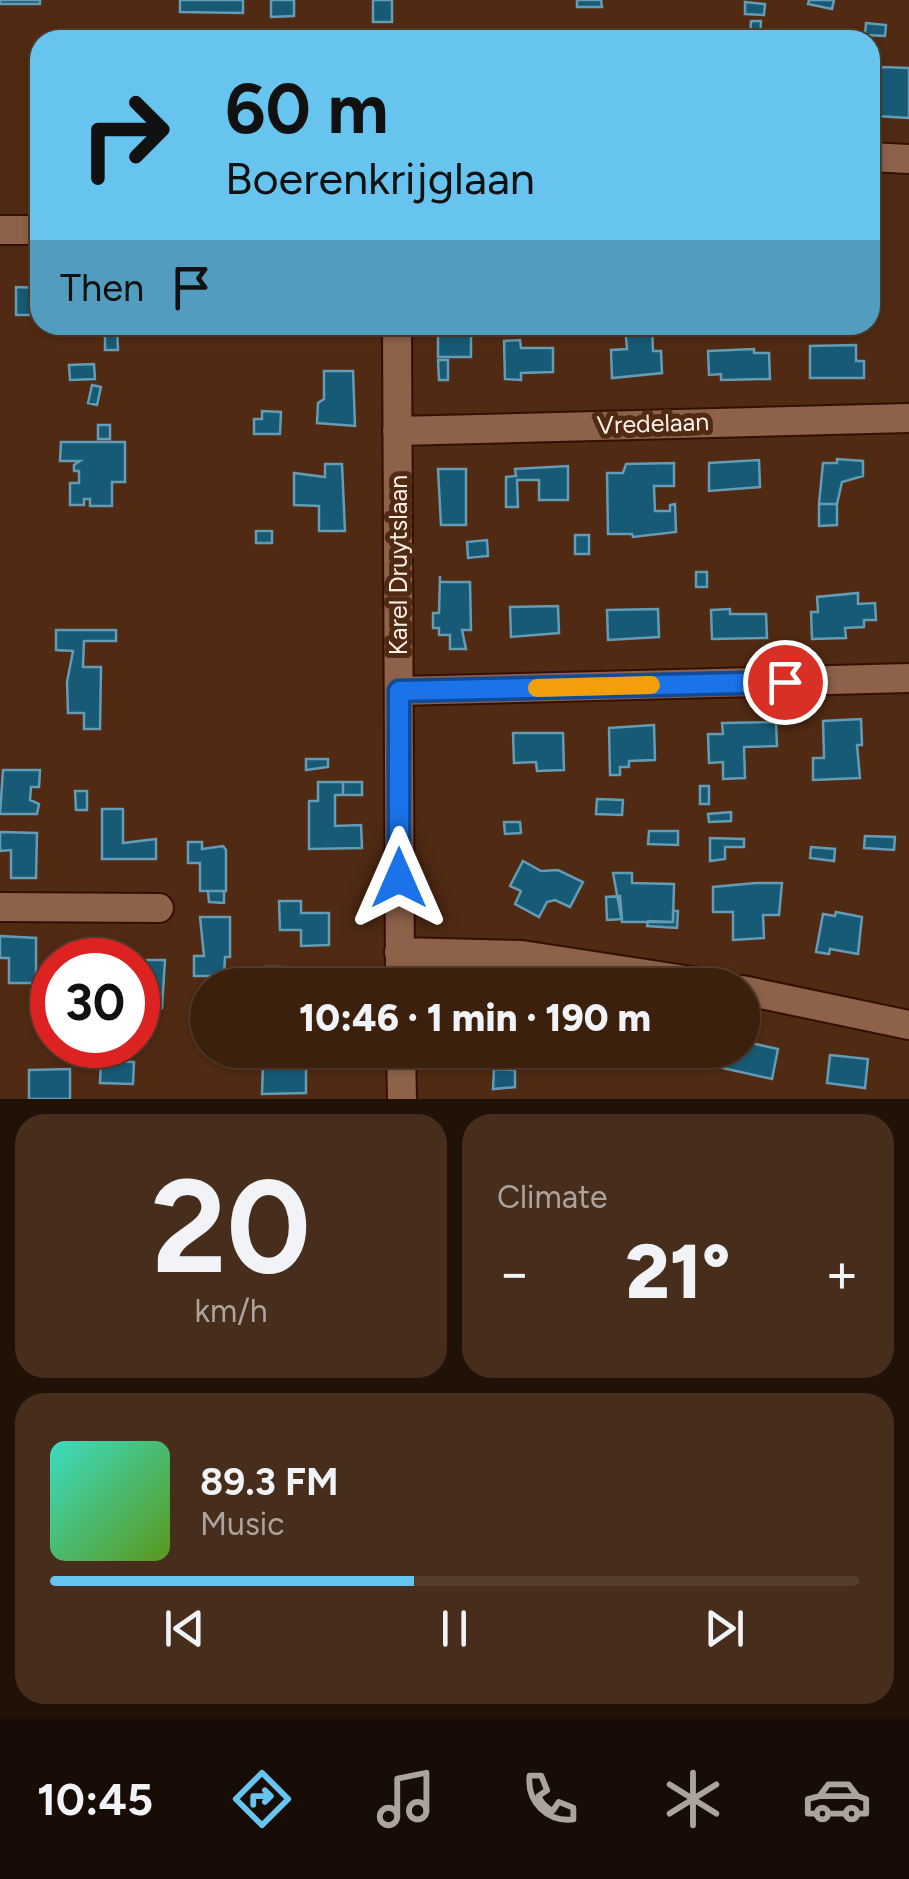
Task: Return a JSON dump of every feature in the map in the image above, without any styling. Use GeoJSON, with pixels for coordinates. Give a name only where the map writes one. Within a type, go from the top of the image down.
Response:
{"type":"FeatureCollection","features":[{"type":"Feature","properties":{"kind":"street"},"geometry":{"type":"LineString","coordinates":[[880,158],[909,159]]}},
{"type":"Feature","properties":{"kind":"street"},"geometry":{"type":"LineString","coordinates":[[0,230],[30,230]]}},
{"type":"Feature","properties":{"kind":"street","name":"Karel Druytslaan"},"geometry":{"type":"LineString","coordinates":[[397,335],[399,968]]}},
{"type":"Feature","properties":{"kind":"street","name":"Vredelaan"},"geometry":{"type":"LineString","coordinates":[[397,431],[909,418]]}},
{"type":"Feature","properties":{"kind":"street"},"geometry":{"type":"LineString","coordinates":[[399,691],[909,678]]}},
{"type":"Feature","properties":{"kind":"street"},"geometry":{"type":"LineString","coordinates":[[0,907],[160,908]]}},
{"type":"Feature","properties":{"kind":"street"},"geometry":{"type":"LineString","coordinates":[[399,952],[522,955],[607,968]]}},
{"type":"Feature","properties":{"kind":"street"},"geometry":{"type":"LineString","coordinates":[[760,994],[909,1024]]}},
{"type":"Feature","properties":{"kind":"street"},"geometry":{"type":"LineString","coordinates":[[401,1068],[402,1099]]}},
{"type":"Feature","properties":{"kind":"building"},"geometry":{"type":"Polygon","coordinates":[[[0,0],[40,0],[40,4],[0,4],[0,0]]]}},
{"type":"Feature","properties":{"kind":"building"},"geometry":{"type":"Polygon","coordinates":[[[180,0],[243,0],[243,13],[180,12],[180,0]]]}},
{"type":"Feature","properties":{"kind":"building"},"geometry":{"type":"Polygon","coordinates":[[[271,0],[294,0],[294,16],[271,17],[271,0]]]}},
{"type":"Feature","properties":{"kind":"building"},"geometry":{"type":"Polygon","coordinates":[[[373,0],[392,0],[392,22],[373,22],[373,0]]]}},
{"type":"Feature","properties":{"kind":"building"},"geometry":{"type":"Polygon","coordinates":[[[577,0],[601,0],[602,7],[577,7],[577,0]]]}},
{"type":"Feature","properties":{"kind":"building"},"geometry":{"type":"Polygon","coordinates":[[[809,0],[834,0],[832,9],[808,4],[809,0]]]}},
{"type":"Feature","properties":{"kind":"building"},"geometry":{"type":"Polygon","coordinates":[[[745,2],[765,4],[764,15],[745,14],[745,2]]]}},
{"type":"Feature","properties":{"kind":"building"},"geometry":{"type":"Polygon","coordinates":[[[751,21],[761,21],[760,30],[750,30],[751,21]]]}},
{"type":"Feature","properties":{"kind":"building"},"geometry":{"type":"Polygon","coordinates":[[[866,23],[886,25],[885,36],[880,36],[880,30],[865,30],[866,23]]]}},
{"type":"Feature","properties":{"kind":"building"},"geometry":{"type":"Polygon","coordinates":[[[881,67],[909,68],[909,118],[880,116],[881,67]]]}},
{"type":"Feature","properties":{"kind":"building"},"geometry":{"type":"Polygon","coordinates":[[[16,287],[30,288],[30,315],[16,315],[16,287]]]}},
{"type":"Feature","properties":{"kind":"building"},"geometry":{"type":"Polygon","coordinates":[[[105,335],[117,335],[118,350],[105,350],[105,335]]]}},
{"type":"Feature","properties":{"kind":"building"},"geometry":{"type":"Polygon","coordinates":[[[438,335],[471,335],[471,357],[438,357],[438,335]]]}},
{"type":"Feature","properties":{"kind":"building"},"geometry":{"type":"Polygon","coordinates":[[[626,335],[652,335],[653,351],[661,351],[662,373],[612,378],[611,350],[627,349],[626,335]]]}},
{"type":"Feature","properties":{"kind":"building"},"geometry":{"type":"Polygon","coordinates":[[[520,340],[521,348],[553,348],[553,372],[521,373],[521,380],[505,379],[504,341],[520,340]]]}},
{"type":"Feature","properties":{"kind":"building"},"geometry":{"type":"Polygon","coordinates":[[[856,345],[856,361],[864,361],[864,378],[810,378],[810,346],[856,345]]]}},
{"type":"Feature","properties":{"kind":"building"},"geometry":{"type":"Polygon","coordinates":[[[754,349],[754,353],[769,353],[770,379],[721,380],[721,374],[709,375],[708,351],[754,349]]]}},
{"type":"Feature","properties":{"kind":"building"},"geometry":{"type":"Polygon","coordinates":[[[438,360],[448,360],[448,380],[439,380],[438,360]]]}},
{"type":"Feature","properties":{"kind":"building"},"geometry":{"type":"Polygon","coordinates":[[[94,364],[95,379],[70,380],[69,365],[94,364]]]}},
{"type":"Feature","properties":{"kind":"building"},"geometry":{"type":"Polygon","coordinates":[[[324,371],[353,371],[355,426],[317,423],[318,403],[324,399],[324,371]]]}},
{"type":"Feature","properties":{"kind":"building"},"geometry":{"type":"Polygon","coordinates":[[[92,385],[101,387],[97,405],[88,403],[92,385]]]}},
{"type":"Feature","properties":{"kind":"building"},"geometry":{"type":"Polygon","coordinates":[[[262,411],[281,412],[280,434],[254,434],[254,419],[262,419],[262,411]]]}},
{"type":"Feature","properties":{"kind":"building"},"geometry":{"type":"Polygon","coordinates":[[[98,425],[110,425],[110,439],[98,439],[98,425]]]}},
{"type":"Feature","properties":{"kind":"building"},"geometry":{"type":"Polygon","coordinates":[[[61,442],[125,442],[125,482],[112,482],[112,506],[90,506],[90,499],[84,499],[84,505],[70,505],[70,483],[79,483],[79,471],[74,471],[74,465],[80,461],[60,461],[61,442]]]}},
{"type":"Feature","properties":{"kind":"building"},"geometry":{"type":"Polygon","coordinates":[[[837,459],[863,461],[863,476],[842,482],[837,504],[819,504],[823,463],[837,463],[837,459]]]}},
{"type":"Feature","properties":{"kind":"building"},"geometry":{"type":"Polygon","coordinates":[[[759,460],[760,487],[709,491],[709,463],[759,460]]]}},
{"type":"Feature","properties":{"kind":"building"},"geometry":{"type":"Polygon","coordinates":[[[674,463],[674,486],[654,486],[655,511],[670,511],[670,505],[675,504],[676,532],[633,537],[608,534],[607,473],[623,473],[626,464],[674,463]]]}},
{"type":"Feature","properties":{"kind":"building"},"geometry":{"type":"Polygon","coordinates":[[[325,464],[342,464],[345,531],[319,531],[319,506],[294,505],[294,473],[325,477],[325,464]]]}},
{"type":"Feature","properties":{"kind":"building"},"geometry":{"type":"Polygon","coordinates":[[[568,466],[568,500],[539,500],[539,480],[517,480],[518,507],[506,507],[506,477],[516,476],[515,469],[568,466]]]}},
{"type":"Feature","properties":{"kind":"building"},"geometry":{"type":"Polygon","coordinates":[[[438,469],[466,469],[466,525],[441,525],[438,469]]]}},
{"type":"Feature","properties":{"kind":"building"},"geometry":{"type":"Polygon","coordinates":[[[819,504],[837,504],[837,525],[819,526],[819,504]]]}},
{"type":"Feature","properties":{"kind":"building"},"geometry":{"type":"Polygon","coordinates":[[[256,531],[272,531],[272,543],[256,543],[256,531]]]}},
{"type":"Feature","properties":{"kind":"building"},"geometry":{"type":"Polygon","coordinates":[[[575,535],[589,535],[589,554],[575,554],[575,535]]]}},
{"type":"Feature","properties":{"kind":"building"},"geometry":{"type":"Polygon","coordinates":[[[487,540],[488,556],[468,558],[467,542],[487,540]]]}},
{"type":"Feature","properties":{"kind":"building"},"geometry":{"type":"Polygon","coordinates":[[[696,572],[707,572],[707,587],[696,587],[696,572]]]}},
{"type":"Feature","properties":{"kind":"building"},"geometry":{"type":"Polygon","coordinates":[[[440,576],[440,582],[470,582],[471,630],[462,630],[466,649],[450,649],[450,635],[439,635],[439,628],[433,628],[433,613],[439,613],[440,576]]]}},
{"type":"Feature","properties":{"kind":"building"},"geometry":{"type":"Polygon","coordinates":[[[858,593],[858,604],[875,603],[876,620],[864,620],[864,627],[845,628],[846,638],[812,639],[811,612],[818,612],[817,597],[858,593]]]}},
{"type":"Feature","properties":{"kind":"building"},"geometry":{"type":"Polygon","coordinates":[[[558,606],[559,633],[511,637],[510,607],[558,606]]]}},
{"type":"Feature","properties":{"kind":"building"},"geometry":{"type":"Polygon","coordinates":[[[658,609],[659,637],[608,640],[607,610],[658,609]]]}},
{"type":"Feature","properties":{"kind":"building"},"geometry":{"type":"Polygon","coordinates":[[[730,609],[730,614],[766,614],[767,638],[712,639],[711,610],[730,609]]]}},
{"type":"Feature","properties":{"kind":"building"},"geometry":{"type":"Polygon","coordinates":[[[56,630],[116,630],[116,641],[84,641],[83,667],[101,667],[100,729],[84,729],[84,713],[68,713],[67,682],[73,651],[56,650],[56,630]]]}},
{"type":"Feature","properties":{"kind":"building"},"geometry":{"type":"Polygon","coordinates":[[[861,719],[862,745],[857,745],[860,778],[813,780],[813,758],[824,758],[823,721],[861,719]]]}},
{"type":"Feature","properties":{"kind":"building"},"geometry":{"type":"Polygon","coordinates":[[[776,722],[777,746],[744,747],[745,778],[723,779],[723,762],[709,763],[708,734],[723,734],[722,723],[776,722]]]}},
{"type":"Feature","properties":{"kind":"building"},"geometry":{"type":"Polygon","coordinates":[[[654,725],[655,760],[629,761],[629,767],[620,767],[620,775],[610,775],[609,728],[654,725]]]}},
{"type":"Feature","properties":{"kind":"building"},"geometry":{"type":"Polygon","coordinates":[[[513,733],[563,733],[564,770],[537,771],[536,762],[514,763],[513,733]]]}},
{"type":"Feature","properties":{"kind":"building"},"geometry":{"type":"Polygon","coordinates":[[[306,759],[328,759],[328,767],[306,770],[306,759]]]}},
{"type":"Feature","properties":{"kind":"building"},"geometry":{"type":"Polygon","coordinates":[[[3,770],[40,770],[39,787],[31,787],[30,800],[39,804],[37,814],[0,814],[3,770]]]}},
{"type":"Feature","properties":{"kind":"building"},"geometry":{"type":"Polygon","coordinates":[[[318,782],[343,782],[343,795],[335,795],[335,826],[361,825],[362,848],[309,849],[309,801],[318,801],[318,782]]]}},
{"type":"Feature","properties":{"kind":"building"},"geometry":{"type":"Polygon","coordinates":[[[343,782],[362,782],[362,795],[343,795],[343,782]]]}},
{"type":"Feature","properties":{"kind":"building"},"geometry":{"type":"Polygon","coordinates":[[[700,786],[709,786],[709,804],[700,804],[700,786]]]}},
{"type":"Feature","properties":{"kind":"building"},"geometry":{"type":"Polygon","coordinates":[[[75,791],[87,791],[87,810],[76,810],[75,791]]]}},
{"type":"Feature","properties":{"kind":"building"},"geometry":{"type":"Polygon","coordinates":[[[597,799],[623,800],[622,815],[596,814],[597,799]]]}},
{"type":"Feature","properties":{"kind":"building"},"geometry":{"type":"Polygon","coordinates":[[[102,809],[123,809],[123,843],[156,839],[156,859],[102,859],[102,809]]]}},
{"type":"Feature","properties":{"kind":"building"},"geometry":{"type":"Polygon","coordinates":[[[731,812],[731,821],[709,822],[708,814],[731,812]]]}},
{"type":"Feature","properties":{"kind":"building"},"geometry":{"type":"Polygon","coordinates":[[[504,822],[520,822],[521,833],[505,834],[504,822]]]}},
{"type":"Feature","properties":{"kind":"building"},"geometry":{"type":"Polygon","coordinates":[[[649,831],[678,831],[678,845],[648,844],[649,831]]]}},
{"type":"Feature","properties":{"kind":"building"},"geometry":{"type":"Polygon","coordinates":[[[0,832],[37,833],[36,878],[11,878],[11,850],[0,851],[0,832]]]}},
{"type":"Feature","properties":{"kind":"building"},"geometry":{"type":"Polygon","coordinates":[[[865,836],[895,837],[894,850],[864,848],[865,836]]]}},
{"type":"Feature","properties":{"kind":"building"},"geometry":{"type":"Polygon","coordinates":[[[710,838],[744,839],[744,847],[725,847],[725,859],[710,861],[710,838]]]}},
{"type":"Feature","properties":{"kind":"building"},"geometry":{"type":"Polygon","coordinates":[[[188,842],[202,842],[202,849],[223,846],[226,891],[200,891],[200,863],[188,863],[188,842]]]}},
{"type":"Feature","properties":{"kind":"building"},"geometry":{"type":"Polygon","coordinates":[[[811,847],[835,849],[834,861],[810,858],[811,847]]]}},
{"type":"Feature","properties":{"kind":"building"},"geometry":{"type":"Polygon","coordinates":[[[523,861],[541,871],[558,870],[583,882],[570,907],[555,900],[547,902],[539,917],[515,904],[521,891],[510,886],[523,861]]]}},
{"type":"Feature","properties":{"kind":"building"},"geometry":{"type":"Polygon","coordinates":[[[613,873],[632,873],[632,883],[674,884],[673,922],[622,922],[613,873]]]}},
{"type":"Feature","properties":{"kind":"building"},"geometry":{"type":"Polygon","coordinates":[[[782,883],[779,915],[763,915],[764,938],[733,940],[733,912],[713,912],[713,887],[782,883]]]}},
{"type":"Feature","properties":{"kind":"building"},"geometry":{"type":"Polygon","coordinates":[[[208,891],[224,891],[224,903],[209,902],[208,891]]]}},
{"type":"Feature","properties":{"kind":"building"},"geometry":{"type":"Polygon","coordinates":[[[620,896],[622,919],[607,920],[606,897],[620,896]]]}},
{"type":"Feature","properties":{"kind":"building"},"geometry":{"type":"Polygon","coordinates":[[[279,901],[301,901],[301,913],[329,913],[329,945],[301,946],[301,930],[280,930],[279,901]]]}},
{"type":"Feature","properties":{"kind":"building"},"geometry":{"type":"Polygon","coordinates":[[[673,911],[678,911],[677,928],[647,926],[648,921],[673,922],[673,911]]]}},
{"type":"Feature","properties":{"kind":"building"},"geometry":{"type":"Polygon","coordinates":[[[836,912],[862,917],[858,954],[830,949],[829,954],[816,952],[823,914],[835,916],[836,912]]]}},
{"type":"Feature","properties":{"kind":"building"},"geometry":{"type":"Polygon","coordinates":[[[200,917],[230,917],[230,957],[225,957],[224,968],[194,968],[194,956],[204,956],[200,917]]]}},
{"type":"Feature","properties":{"kind":"building"},"geometry":{"type":"Polygon","coordinates":[[[0,936],[36,938],[30,938],[30,983],[9,983],[9,958],[0,958],[0,936]]]}},
{"type":"Feature","properties":{"kind":"building"},"geometry":{"type":"Polygon","coordinates":[[[160,960],[165,960],[162,1008],[160,960]]]}},
{"type":"Feature","properties":{"kind":"building"},"geometry":{"type":"Polygon","coordinates":[[[760,1045],[778,1049],[772,1079],[723,1068],[760,1068],[760,1045]]]}},
{"type":"Feature","properties":{"kind":"building"},"geometry":{"type":"Polygon","coordinates":[[[830,1055],[868,1059],[865,1088],[827,1083],[830,1055]]]}},
{"type":"Feature","properties":{"kind":"building"},"geometry":{"type":"Polygon","coordinates":[[[101,1068],[134,1068],[133,1084],[100,1083],[101,1068]]]}},
{"type":"Feature","properties":{"kind":"building"},"geometry":{"type":"Polygon","coordinates":[[[263,1068],[306,1068],[306,1093],[262,1094],[263,1068]]]}},
{"type":"Feature","properties":{"kind":"building"},"geometry":{"type":"Polygon","coordinates":[[[70,1069],[70,1099],[29,1099],[29,1070],[70,1069]]]}},
{"type":"Feature","properties":{"kind":"building"},"geometry":{"type":"Polygon","coordinates":[[[494,1069],[515,1070],[515,1087],[493,1089],[494,1069]]]}},
{"type":"Feature","properties":{"kind":"slow traffic"},"geometry":{"type":"LineString","coordinates":[[537,688],[651,685]]}},
{"type":"Feature","properties":{"kind":"route"},"geometry":{"type":"LineString","coordinates":[[399,878],[399,691],[785,682]]}}]}
